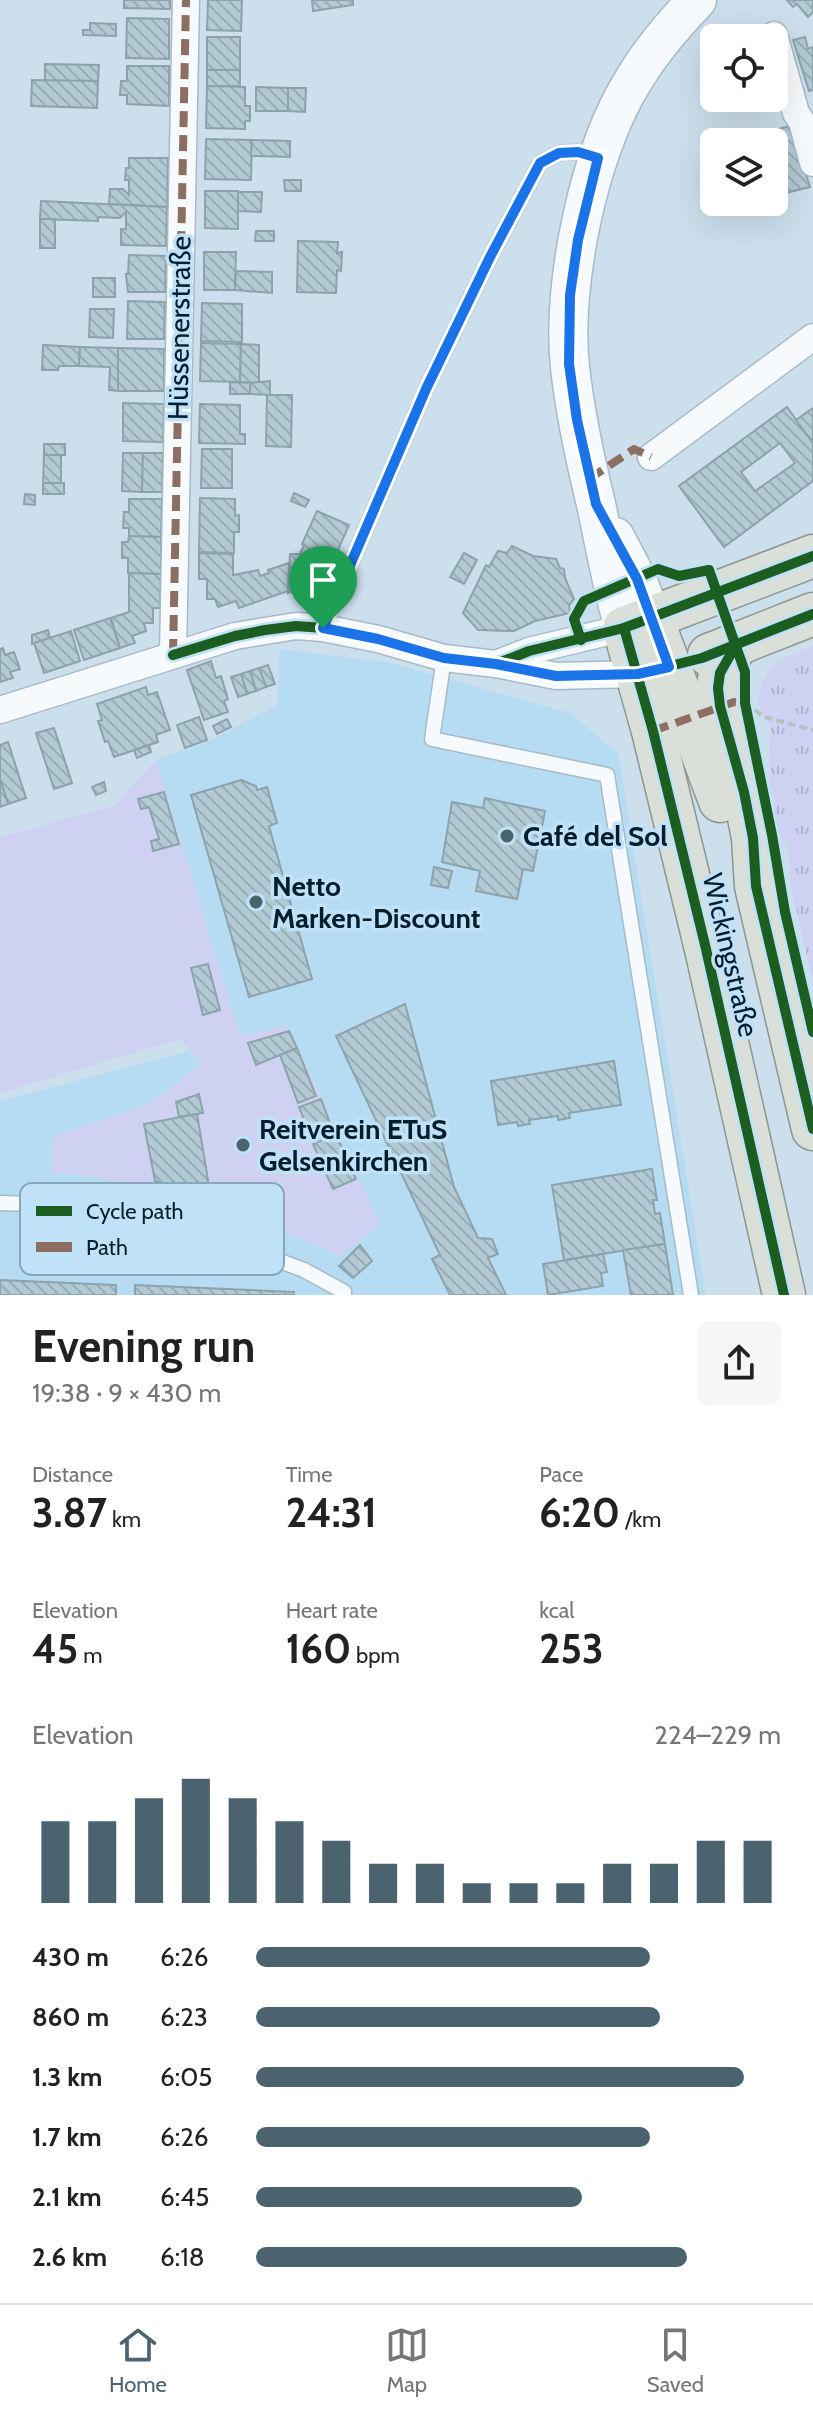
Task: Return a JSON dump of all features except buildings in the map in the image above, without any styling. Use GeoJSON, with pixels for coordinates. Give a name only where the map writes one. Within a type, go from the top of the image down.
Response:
{"type":"FeatureCollection","features":[{"type":"Feature","properties":{"kind":"main road"},"geometry":{"type":"LineString","coordinates":[[697,0],[631,83],[598,158],[578,240],[570,295],[569,364],[580,434],[596,504],[631,568],[638,623],[813,556]]}},
{"type":"Feature","properties":{"kind":"main road"},"geometry":{"type":"LineString","coordinates":[[654,671],[736,645],[813,614]]}},
{"type":"Feature","properties":{"kind":"main road","name":"Wickingstraße"},"geometry":{"type":"LineString","coordinates":[[638,623],[654,671],[756,886]]}},
{"type":"Feature","properties":{"kind":"main road","name":"Wickingstraße"},"geometry":{"type":"LineString","coordinates":[[736,645],[720,673],[720,706],[744,792],[753,838],[756,886],[813,1129]]}},
{"type":"Feature","properties":{"kind":"main road","name":"Wickingstraße"},"geometry":{"type":"LineString","coordinates":[[654,671],[706,949],[784,1295]]}},
{"type":"Feature","properties":{"kind":"street","name":"Hüssenerstraße"},"geometry":{"type":"LineString","coordinates":[[173,655],[186,0]]}},
{"type":"Feature","properties":{"kind":"street"},"geometry":{"type":"LineString","coordinates":[[788,85],[813,163]]}},
{"type":"Feature","properties":{"kind":"street"},"geometry":{"type":"LineString","coordinates":[[651,457],[813,337]]}},
{"type":"Feature","properties":{"kind":"street"},"geometry":{"type":"LineString","coordinates":[[496,664],[529,651],[638,623]]}},
{"type":"Feature","properties":{"kind":"street"},"geometry":{"type":"LineString","coordinates":[[0,710],[235,636],[296,626],[378,639],[444,658],[556,676],[654,671]]}},
{"type":"Feature","properties":{"kind":"lane"},"geometry":{"type":"LineString","coordinates":[[323,628],[426,389],[540,163],[559,153],[578,152],[598,158]]}},
{"type":"Feature","properties":{"kind":"lane"},"geometry":{"type":"LineString","coordinates":[[444,658],[432,739],[607,775],[691,1295]]}},
{"type":"Feature","properties":{"kind":"lane"},"geometry":{"type":"LineString","coordinates":[[0,1203],[20,1204]]}},
{"type":"Feature","properties":{"kind":"lane"},"geometry":{"type":"LineString","coordinates":[[284,1263],[304,1270],[344,1292],[344,1295]]}},
{"type":"Feature","properties":{"kind":"path"},"geometry":{"type":"LineString","coordinates":[[745,703],[764,717],[813,730]]}},
{"type":"Feature","properties":{"kind":"shaded area"},"geometry":{"type":"Polygon","coordinates":[[[280,649],[391,663],[570,713],[618,753],[706,1295],[0,1295],[0,1101],[189,1051],[201,1063],[172,1088],[136,1109],[53,1137],[51,1172],[124,1183],[20,1183],[20,1275],[284,1275],[284,1233],[341,1256],[240,1036],[156,760],[209,741],[277,705],[280,649]]]}},
{"type":"Feature","properties":{"kind":"green space"},"geometry":{"type":"Polygon","coordinates":[[[813,646],[813,984],[791,885],[787,841],[779,841],[772,804],[775,803],[769,780],[771,727],[757,702],[765,678],[775,664],[813,646]]]}},
{"type":"Feature","properties":{"kind":"green space"},"geometry":{"type":"Polygon","coordinates":[[[156,760],[240,1036],[288,1026],[380,1224],[341,1256],[284,1233],[284,1183],[124,1183],[51,1172],[53,1137],[136,1109],[172,1088],[201,1063],[180,1039],[0,1093],[0,837],[114,806],[156,760]]]}},
{"type":"Feature","properties":{"kind":"marked path"},"geometry":{"type":"LineString","coordinates":[[173,655],[186,0]]}},
{"type":"Feature","properties":{"kind":"marked path"},"geometry":{"type":"LineString","coordinates":[[589,479],[634,449],[651,457]]}},
{"type":"Feature","properties":{"kind":"marked path"},"geometry":{"type":"LineString","coordinates":[[653,731],[734,702],[745,703],[745,696]]}},
{"type":"Feature","properties":{"kind":"cycle path"},"geometry":{"type":"LineString","coordinates":[[496,664],[529,651],[624,628],[813,556]]}},
{"type":"Feature","properties":{"kind":"cycle path"},"geometry":{"type":"LineString","coordinates":[[581,640],[574,619],[584,601],[658,569],[679,576],[709,570],[745,672],[745,703],[785,912],[813,1032]]}},
{"type":"Feature","properties":{"kind":"cycle path"},"geometry":{"type":"LineString","coordinates":[[173,655],[235,636],[296,626],[378,639],[444,658],[556,676],[638,674],[702,658],[813,614]]}},
{"type":"Feature","properties":{"kind":"cycle path"},"geometry":{"type":"LineString","coordinates":[[624,628],[653,731],[706,949],[784,1295]]}},
{"type":"Feature","properties":{"kind":"cycle path"},"geometry":{"type":"LineString","coordinates":[[736,645],[720,673],[720,706],[744,792],[753,838],[756,886],[813,1129]]}},
{"type":"Feature","properties":{"kind":"place","name":"Café del Sol"},"geometry":{"type":"Point","coordinates":[507,836]}},
{"type":"Feature","properties":{"kind":"place","name":"Netto Marken-Discount"},"geometry":{"type":"Point","coordinates":[256,902]}},
{"type":"Feature","properties":{"kind":"place","name":"Reitverein ETuS Gelsenkirchen"},"geometry":{"type":"Point","coordinates":[243,1145]}},
{"type":"Feature","properties":{"kind":"route"},"geometry":{"type":"LineString","coordinates":[[578,152],[598,158],[578,240],[570,295],[569,364],[577,420],[596,504],[637,579],[669,667],[638,674],[556,676],[444,658],[378,639],[323,628],[426,389],[540,163],[559,153],[578,152]]}}]}
